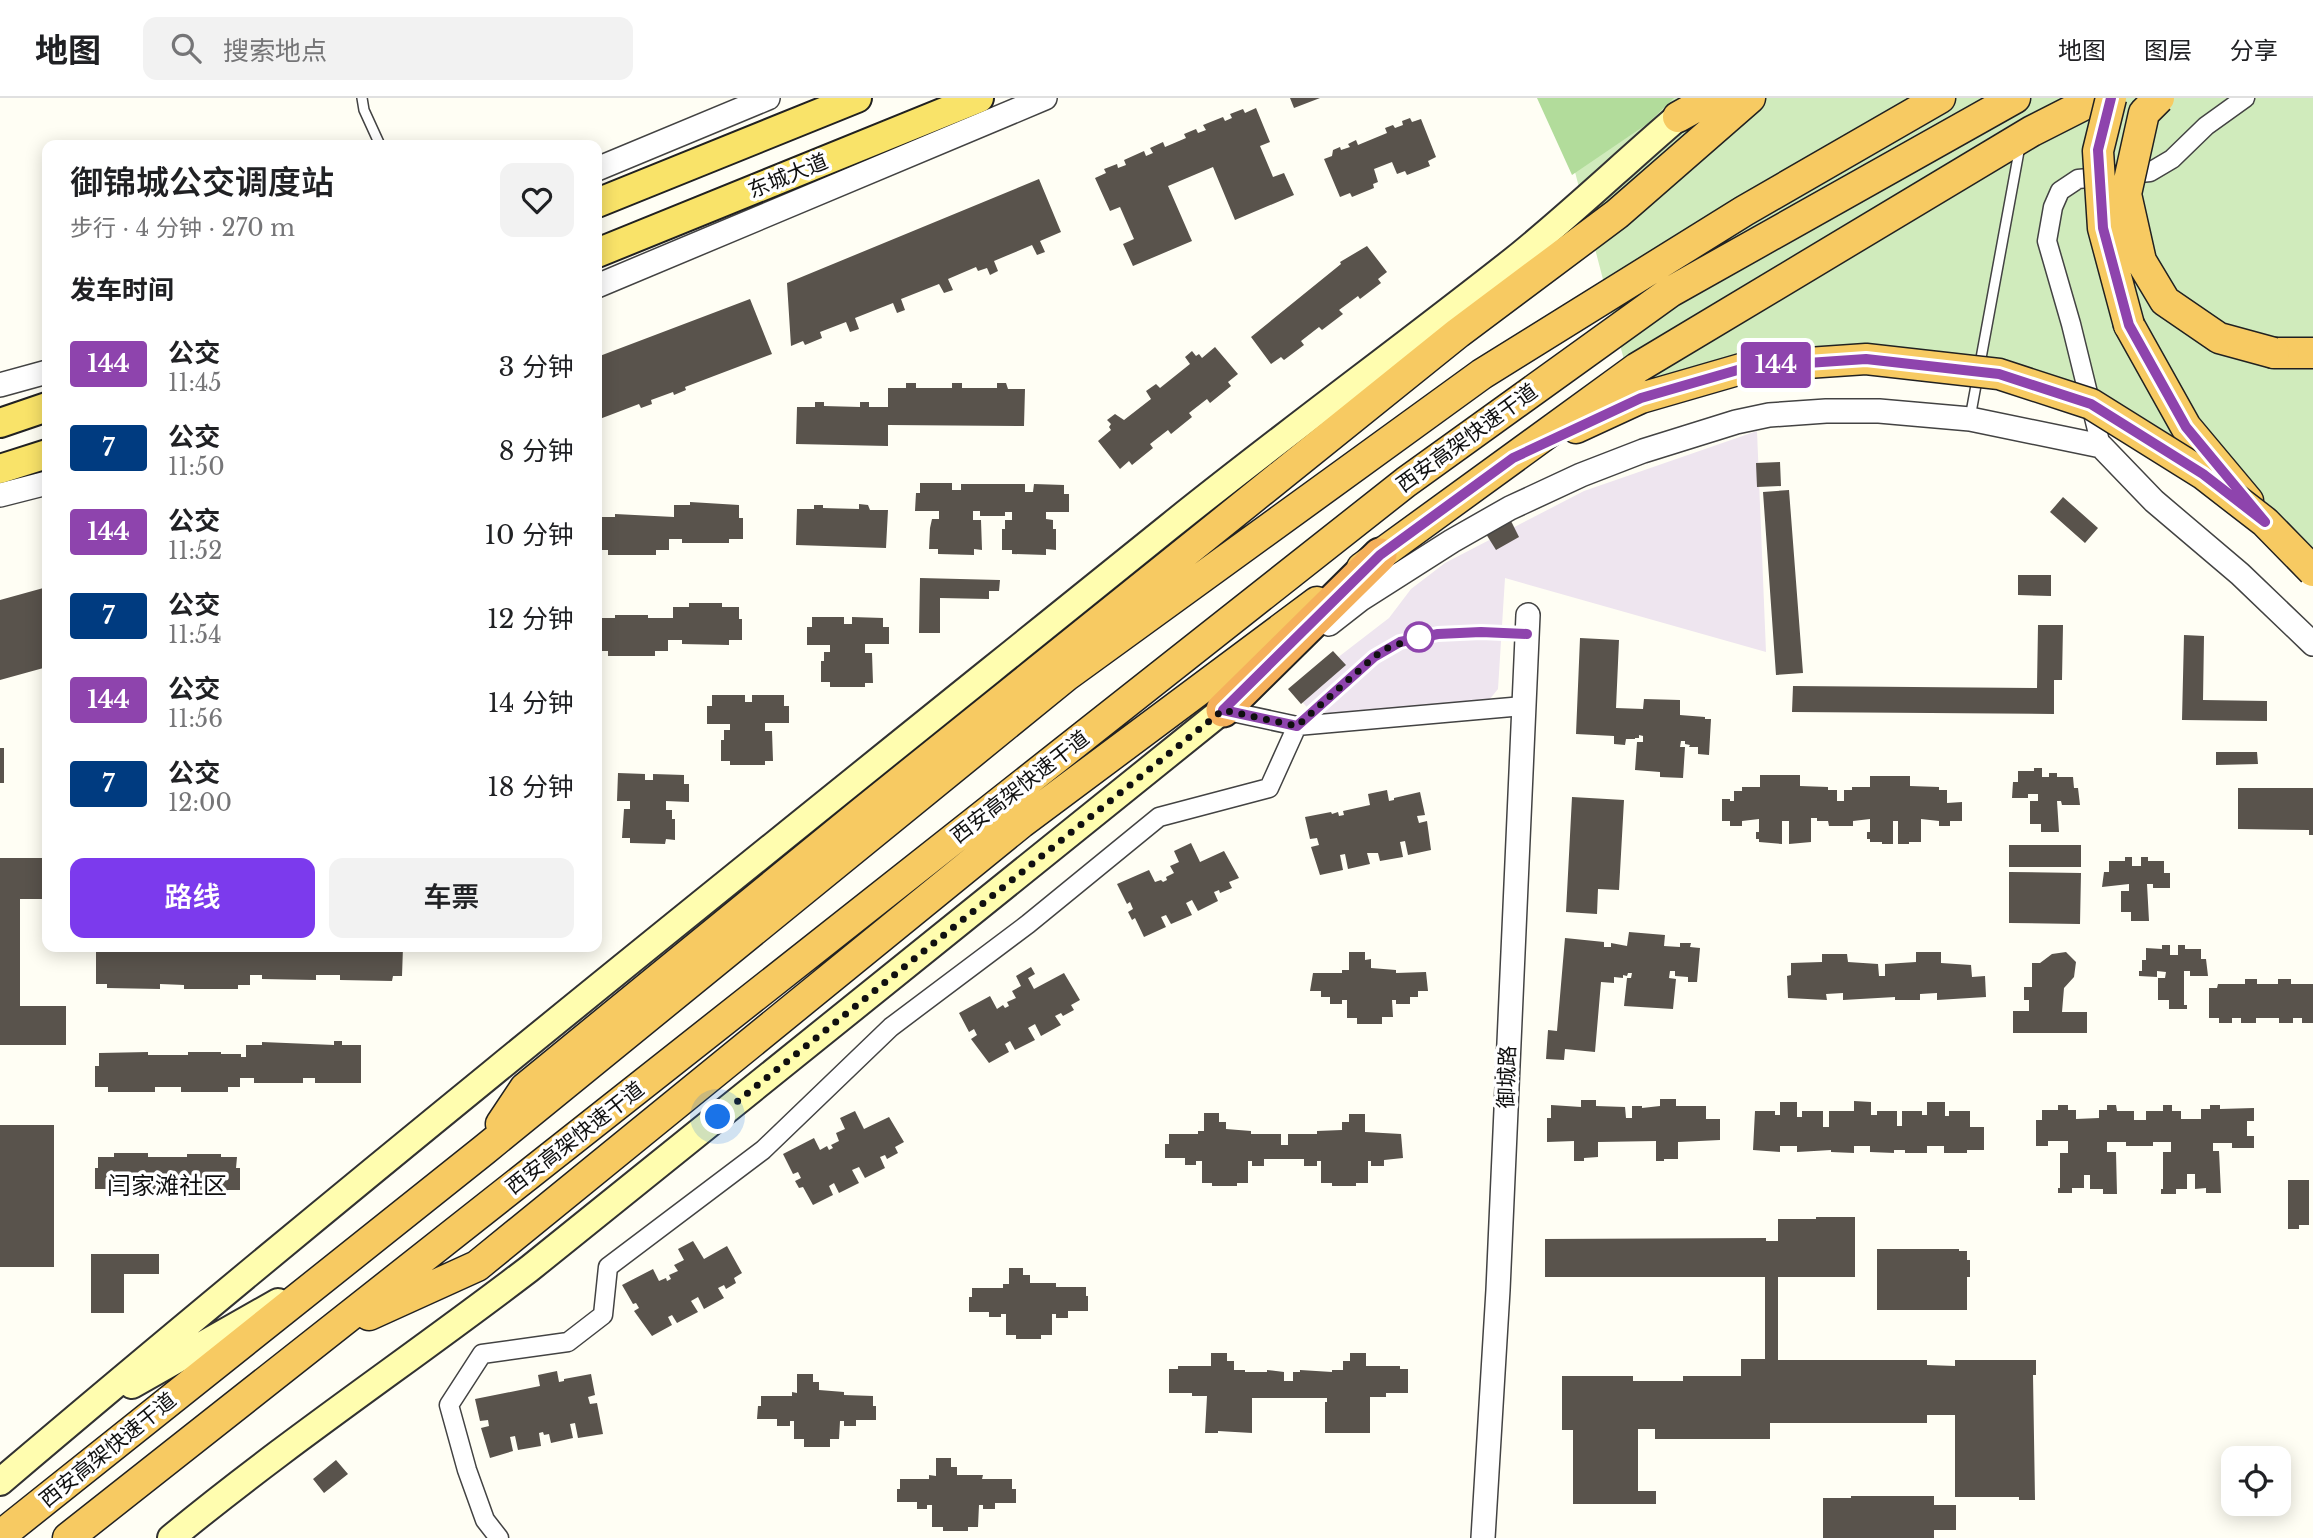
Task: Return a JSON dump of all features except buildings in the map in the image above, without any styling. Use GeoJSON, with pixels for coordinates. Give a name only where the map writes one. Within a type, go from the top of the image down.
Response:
{"type":"FeatureCollection","features":[{"type":"Feature","properties":{"kind":"highway"},"geometry":{"type":"LineString","coordinates":[[1689,107],[1712,98]]}},
{"type":"Feature","properties":{"kind":"highway"},"geometry":{"type":"LineString","coordinates":[[484,1150],[525,1088],[860,814],[1458,333],[1617,214],[1750,98]]}},
{"type":"Feature","properties":{"kind":"highway","name":"西安高架快速干道"},"geometry":{"type":"LineString","coordinates":[[0,1536],[484,1150],[1066,676],[1482,374],[1744,211],[1940,98]]}},
{"type":"Feature","properties":{"kind":"highway","name":"西安高架快速干道"},"geometry":{"type":"LineString","coordinates":[[68,1538],[1406,482],[1670,292],[2015,98]]}},
{"type":"Feature","properties":{"kind":"highway"},"geometry":{"type":"LineString","coordinates":[[327,1334],[477,1266],[1021,823],[1380,555],[1637,368],[2022,137],[2097,98]]}},
{"type":"Feature","properties":{"kind":"highway"},"geometry":{"type":"LineString","coordinates":[[2111,98],[2098,150],[2103,228],[2129,325],[2186,427],[2265,522],[2313,571]]}},
{"type":"Feature","properties":{"kind":"highway"},"geometry":{"type":"LineString","coordinates":[[2159,98],[2144,113],[2126,194],[2141,261],[2165,301],[2219,338],[2274,353],[2313,353]]}},
{"type":"Feature","properties":{"kind":"highway"},"geometry":{"type":"LineString","coordinates":[[1513,458],[1641,398],[1748,367],[1866,359],[1999,374],[2091,404],[2203,474],[2265,522]]}},
{"type":"Feature","properties":{"kind":"highway"},"geometry":{"type":"LineString","coordinates":[[1223,710],[1380,555]]}},
{"type":"Feature","properties":{"kind":"main road"},"geometry":{"type":"LineString","coordinates":[[602,201],[857,98]]}},
{"type":"Feature","properties":{"kind":"main road","name":"东城大道"},"geometry":{"type":"LineString","coordinates":[[602,251],[979,98]]}},
{"type":"Feature","properties":{"kind":"main road"},"geometry":{"type":"LineString","coordinates":[[0,1482],[413,1139],[1199,503],[1519,256],[1689,107]]}},
{"type":"Feature","properties":{"kind":"main road"},"geometry":{"type":"LineString","coordinates":[[0,423],[42,409]]}},
{"type":"Feature","properties":{"kind":"main road"},"geometry":{"type":"LineString","coordinates":[[0,469],[42,456]]}},
{"type":"Feature","properties":{"kind":"main road"},"geometry":{"type":"LineString","coordinates":[[171,1538],[225,1494],[529,1269],[1223,710]]}},
{"type":"Feature","properties":{"kind":"main road"},"geometry":{"type":"LineString","coordinates":[[74,1419],[334,1270]]}},
{"type":"Feature","properties":{"kind":"street"},"geometry":{"type":"LineString","coordinates":[[602,167],[768,98]]}},
{"type":"Feature","properties":{"kind":"street"},"geometry":{"type":"LineString","coordinates":[[602,284],[1045,98]]}},
{"type":"Feature","properties":{"kind":"street"},"geometry":{"type":"LineString","coordinates":[[2245,98],[2206,127],[2172,159],[2150,172],[2078,179],[2060,191],[2053,207],[2047,241],[2101,446],[2154,501],[2240,574],[2313,644]]}},
{"type":"Feature","properties":{"kind":"street"},"geometry":{"type":"LineString","coordinates":[[0,385],[42,373]]}},
{"type":"Feature","properties":{"kind":"street"},"geometry":{"type":"LineString","coordinates":[[1223,710],[1361,599],[1452,541],[1510,508],[1593,470],[1704,431],[1769,415],[1879,411],[1970,419],[2101,446]]}},
{"type":"Feature","properties":{"kind":"street"},"geometry":{"type":"LineString","coordinates":[[0,495],[42,484]]}},
{"type":"Feature","properties":{"kind":"street","name":"御城路"},"geometry":{"type":"LineString","coordinates":[[1483,1538],[1499,1276],[1527,625]]}},
{"type":"Feature","properties":{"kind":"street"},"geometry":{"type":"LineString","coordinates":[[1223,710],[1297,726],[1523,706]]}},
{"type":"Feature","properties":{"kind":"street"},"geometry":{"type":"LineString","coordinates":[[499,1538],[485,1520],[467,1470],[449,1405],[482,1354],[568,1342],[594,1322],[603,1315],[608,1267],[763,1150],[891,1027],[1028,924],[1160,817],[1269,788],[1297,726]]}},
{"type":"Feature","properties":{"kind":"lane"},"geometry":{"type":"LineString","coordinates":[[362,98],[364,110],[378,140]]}},
{"type":"Feature","properties":{"kind":"lane"},"geometry":{"type":"LineString","coordinates":[[1970,419],[2022,137]]}},
{"type":"Feature","properties":{"kind":"lane"},"geometry":{"type":"LineString","coordinates":[[1297,726],[1374,657],[1400,642],[1438,634],[1481,632],[1527,625]]}},
{"type":"Feature","properties":{"kind":"shaded area"},"geometry":{"type":"Polygon","coordinates":[[[1757,431],[1766,652],[1505,578],[1498,689],[1489,700],[1316,717],[1293,692],[1389,618],[1411,589],[1445,563],[1584,491],[1757,431]]]}},
{"type":"Feature","properties":{"kind":"green space"},"geometry":{"type":"Polygon","coordinates":[[[1537,98],[1674,98],[1647,124],[1572,175],[1537,98]]]}},
{"type":"Feature","properties":{"kind":"green space"},"geometry":{"type":"Polygon","coordinates":[[[1549,98],[2313,98],[2313,549],[2304,539],[2203,474],[1999,374],[1748,367],[1630,383],[1575,172],[1549,98]]]}},
{"type":"Feature","properties":{"kind":"bus line","name":"144"},"geometry":{"type":"LineString","coordinates":[[1527,634],[1438,634],[1400,642],[1374,657],[1297,726],[1223,710],[1380,555],[1513,458],[1641,398],[1748,367],[1866,359],[1999,374],[2091,404],[2203,474],[2265,522],[2186,427],[2129,325],[2103,228],[2098,150],[2111,98]]}},
{"type":"Feature","properties":{"kind":"district","name":"闫家滩社区"},"geometry":{"type":"Point","coordinates":[167,1186]}},
{"type":"Feature","properties":{"kind":"route"},"geometry":{"type":"LineString","coordinates":[[718,1117],[1223,710],[1297,726],[1374,657],[1400,642],[1419,637]]}}]}
